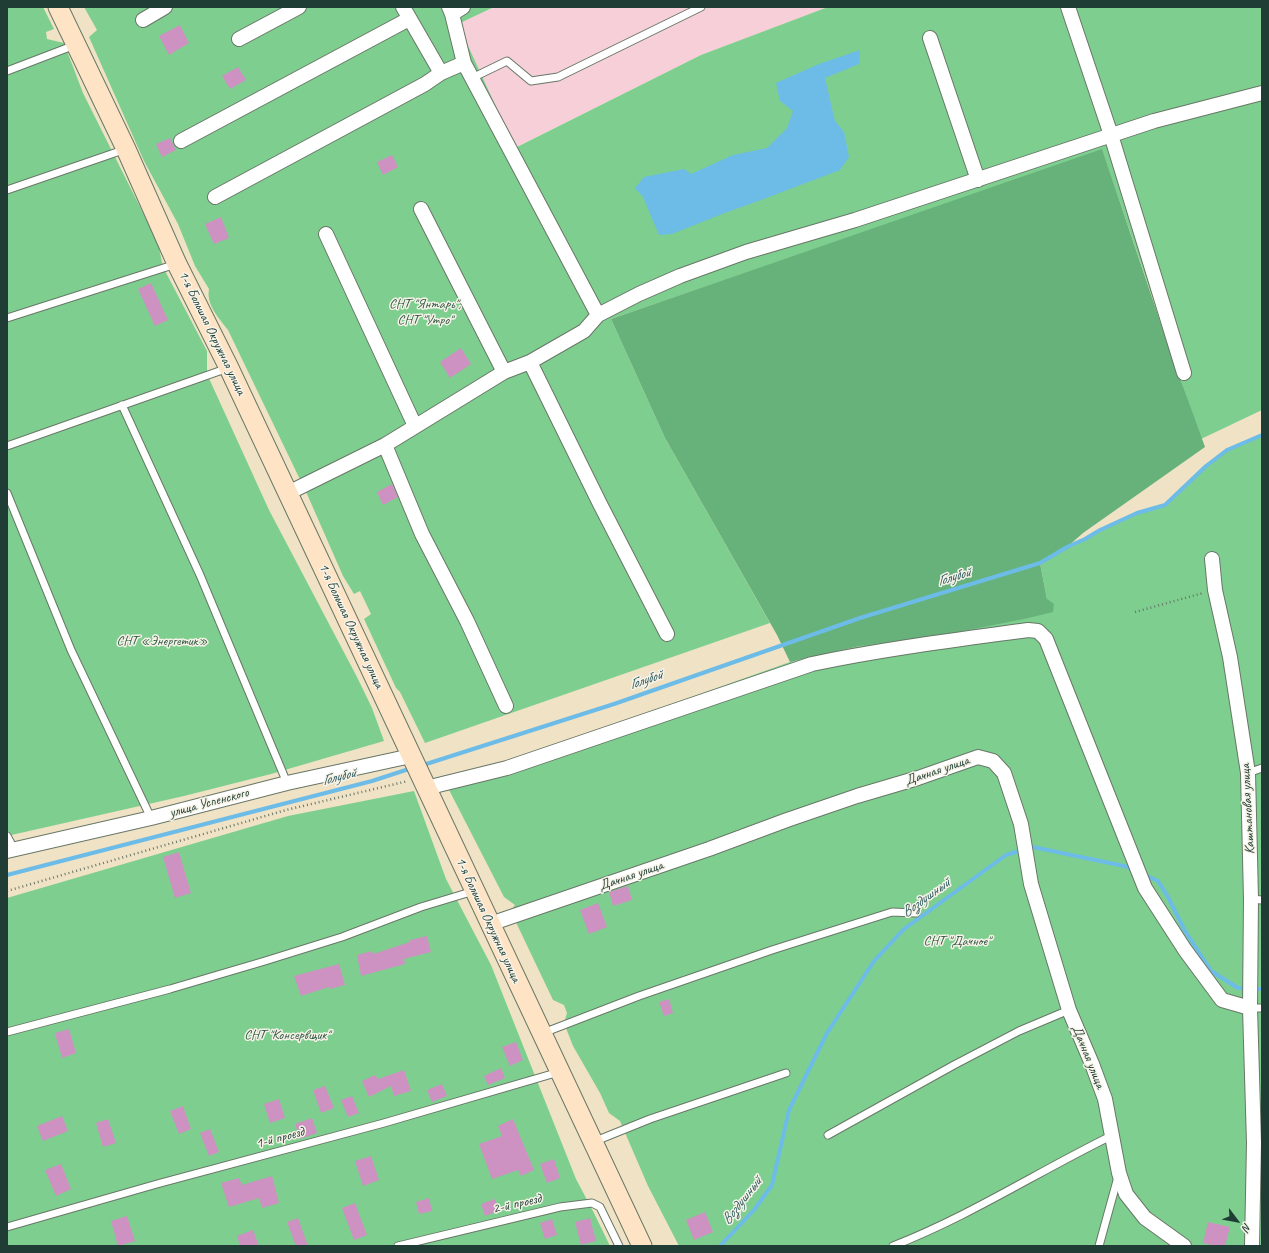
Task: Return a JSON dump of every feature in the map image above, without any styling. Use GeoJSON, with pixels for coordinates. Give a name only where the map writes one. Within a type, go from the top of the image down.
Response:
{"type":"FeatureCollection","features":[{"type":"Feature","properties":{"kind":"street","name":"1-я Большая Окружная улица"},"geometry":{"type":"LineString","coordinates":[[58,7],[126,149],[177,264],[229,368],[642,1246]]}},
{"type":"Feature","properties":{"kind":"street"},"geometry":{"type":"LineString","coordinates":[[142,20],[165,7]]}},
{"type":"Feature","properties":{"kind":"street"},"geometry":{"type":"LineString","coordinates":[[239,39],[299,7]]}},
{"type":"Feature","properties":{"kind":"street"},"geometry":{"type":"LineString","coordinates":[[1068,7],[1111,135],[1184,374]]}},
{"type":"Feature","properties":{"kind":"street"},"geometry":{"type":"LineString","coordinates":[[455,9],[464,63],[598,315]]}},
{"type":"Feature","properties":{"kind":"street"},"geometry":{"type":"LineString","coordinates":[[181,141],[406,13],[441,73]]}},
{"type":"Feature","properties":{"kind":"street"},"geometry":{"type":"LineString","coordinates":[[930,38],[978,180]]}},
{"type":"Feature","properties":{"kind":"street"},"geometry":{"type":"LineString","coordinates":[[215,197],[425,84],[441,73],[464,63]]}},
{"type":"Feature","properties":{"kind":"street"},"geometry":{"type":"LineString","coordinates":[[288,493],[385,445],[504,372],[530,362],[584,331],[598,315],[680,276],[746,252],[855,220],[1154,121],[1262,94]]}},
{"type":"Feature","properties":{"kind":"street"},"geometry":{"type":"LineString","coordinates":[[421,209],[504,372]]}},
{"type":"Feature","properties":{"kind":"street"},"geometry":{"type":"LineString","coordinates":[[326,234],[415,426]]}},
{"type":"Feature","properties":{"kind":"street"},"geometry":{"type":"LineString","coordinates":[[530,362],[600,504],[668,634]]}},
{"type":"Feature","properties":{"kind":"street"},"geometry":{"type":"LineString","coordinates":[[385,445],[422,534],[467,621],[506,706]]}},
{"type":"Feature","properties":{"kind":"street","name":"Каштановая улица"},"geometry":{"type":"LineString","coordinates":[[1212,559],[1215,590],[1230,657],[1248,773],[1257,899],[1256,1008],[1258,1143],[1252,1246]]}},
{"type":"Feature","properties":{"kind":"street"},"geometry":{"type":"LineString","coordinates":[[424,783],[507,768],[812,664],[922,644],[1028,630],[1038,631],[1046,639],[1145,888],[1185,950],[1222,1000],[1256,1008]]}},
{"type":"Feature","properties":{"kind":"street","name":"улица Успенского"},"geometry":{"type":"LineString","coordinates":[[10,850],[151,818],[287,783],[411,756]]}},
{"type":"Feature","properties":{"kind":"street","name":"Дачная улица"},"geometry":{"type":"LineString","coordinates":[[490,924],[709,849],[857,796],[918,778],[978,757],[993,760],[1004,773],[1021,824],[1031,884],[1069,1010],[1105,1099],[1119,1173],[1126,1194],[1145,1218],[1184,1246]]}},
{"type":"Feature","properties":{"kind":"lane"},"geometry":{"type":"LineString","coordinates":[[472,78],[507,61],[531,81],[558,77],[701,7]]}},
{"type":"Feature","properties":{"kind":"lane"},"geometry":{"type":"LineString","coordinates":[[7,71],[76,45]]}},
{"type":"Feature","properties":{"kind":"lane"},"geometry":{"type":"LineString","coordinates":[[7,190],[126,149]]}},
{"type":"Feature","properties":{"kind":"lane"},"geometry":{"type":"LineString","coordinates":[[7,318],[177,264]]}},
{"type":"Feature","properties":{"kind":"lane"},"geometry":{"type":"LineString","coordinates":[[7,446],[229,368]]}},
{"type":"Feature","properties":{"kind":"lane"},"geometry":{"type":"LineString","coordinates":[[122,405],[200,575],[287,783]]}},
{"type":"Feature","properties":{"kind":"lane"},"geometry":{"type":"LineString","coordinates":[[7,493],[71,650],[151,818]]}},
{"type":"Feature","properties":{"kind":"lane"},"geometry":{"type":"LineString","coordinates":[[1248,773],[1262,768]]}},
{"type":"Feature","properties":{"kind":"lane"},"geometry":{"type":"LineString","coordinates":[[7,836],[10,850]]}},
{"type":"Feature","properties":{"kind":"lane"},"geometry":{"type":"LineString","coordinates":[[7,1032],[170,989],[265,961],[342,937],[421,908],[474,891]]}},
{"type":"Feature","properties":{"kind":"lane"},"geometry":{"type":"LineString","coordinates":[[541,1034],[639,996],[780,948],[892,912],[916,913]]}},
{"type":"Feature","properties":{"kind":"lane"},"geometry":{"type":"LineString","coordinates":[[828,1135],[1018,1031],[1069,1010]]}},
{"type":"Feature","properties":{"kind":"lane","name":"1-й проезд"},"geometry":{"type":"LineString","coordinates":[[7,1228],[156,1184],[384,1123],[559,1072]]}},
{"type":"Feature","properties":{"kind":"lane"},"geometry":{"type":"LineString","coordinates":[[593,1142],[650,1119],[786,1074]]}},
{"type":"Feature","properties":{"kind":"lane"},"geometry":{"type":"LineString","coordinates":[[893,1246],[921,1235],[976,1208],[1068,1157],[1113,1135]]}},
{"type":"Feature","properties":{"kind":"lane"},"geometry":{"type":"LineString","coordinates":[[1099,1246],[1119,1173]]}},
{"type":"Feature","properties":{"kind":"lane","name":"2-й проезд"},"geometry":{"type":"LineString","coordinates":[[398,1246],[560,1207],[592,1203],[600,1207],[619,1246]]}},
{"type":"Feature","properties":{"kind":"path"},"geometry":{"type":"LineString","coordinates":[[1135,612],[1215,590]]}},
{"type":"Feature","properties":{"kind":"path"},"geometry":{"type":"LineString","coordinates":[[7,891],[286,810],[424,783]]}},
{"type":"Feature","properties":{"kind":"shaded area"},"geometry":{"type":"Polygon","coordinates":[[[494,7],[828,7],[701,55],[514,148],[458,24],[494,7]]]}},
{"type":"Feature","properties":{"kind":"green space","name":"СНТ «Энергетик»"},"geometry":{"type":"Polygon","coordinates":[[[7,7],[43,7],[54,29],[46,32],[47,39],[64,43],[83,93],[158,243],[163,267],[207,351],[207,374],[269,510],[357,677],[372,708],[384,741],[271,774],[184,796],[7,836],[7,7]]]}},
{"type":"Feature","properties":{"kind":"green space","name":"СНТ \"Янтарь\", СНТ \"Утро\""},"geometry":{"type":"Polygon","coordinates":[[[84,7],[494,7],[458,24],[515,148],[701,55],[828,7],[1262,7],[1262,410],[1201,439],[1102,150],[611,319],[665,438],[770,623],[425,743],[400,692],[396,688],[364,619],[371,614],[360,591],[354,594],[343,576],[307,494],[228,330],[211,306],[209,300],[209,289],[195,266],[178,224],[144,161],[89,37],[97,30],[84,7]]]}},
{"type":"Feature","properties":{"kind":"green space"},"geometry":{"type":"Polygon","coordinates":[[[1102,149],[1167,342],[1205,447],[1083,533],[1067,547],[1040,563],[1047,599],[1054,604],[1053,612],[943,635],[860,646],[790,662],[777,635],[665,438],[611,319],[1102,149]]]}},
{"type":"Feature","properties":{"kind":"green space","name":"СНТ \"Дачное\""},"geometry":{"type":"Polygon","coordinates":[[[1262,435],[1262,1246],[679,1246],[648,1186],[620,1121],[609,1113],[600,1093],[573,1046],[564,1023],[567,1013],[564,1005],[553,1000],[513,916],[511,910],[515,905],[504,897],[446,784],[790,662],[1047,599],[1040,563],[1100,530],[1137,513],[1165,505],[1206,466],[1227,450],[1262,435]]]}},
{"type":"Feature","properties":{"kind":"green space","name":"СНТ \"Консервщик\""},"geometry":{"type":"Polygon","coordinates":[[[414,791],[446,879],[491,965],[576,1179],[610,1246],[7,1246],[7,898],[288,816],[414,791]]]}},
{"type":"Feature","properties":{"kind":"water"},"geometry":{"type":"Polygon","coordinates":[[[860,50],[859,64],[825,78],[835,121],[844,132],[849,157],[840,170],[672,234],[659,235],[643,197],[635,188],[644,177],[684,169],[691,174],[733,155],[767,148],[787,128],[793,111],[780,101],[776,83],[819,64],[860,50]]]}},
{"type":"Feature","properties":{"kind":"building"},"geometry":{"type":"Polygon","coordinates":[[[180,25],[189,43],[169,55],[159,36],[180,25]]]}},
{"type":"Feature","properties":{"kind":"building"},"geometry":{"type":"Polygon","coordinates":[[[238,67],[246,80],[230,89],[222,76],[238,67]]]}},
{"type":"Feature","properties":{"kind":"building"},"geometry":{"type":"Polygon","coordinates":[[[170,138],[176,150],[162,157],[156,144],[170,138]]]}},
{"type":"Feature","properties":{"kind":"building"},"geometry":{"type":"Polygon","coordinates":[[[392,155],[398,167],[383,175],[377,162],[392,155]]]}},
{"type":"Feature","properties":{"kind":"building"},"geometry":{"type":"Polygon","coordinates":[[[221,217],[229,238],[214,244],[205,224],[221,217]]]}},
{"type":"Feature","properties":{"kind":"building"},"geometry":{"type":"Polygon","coordinates":[[[151,283],[168,320],[155,326],[138,289],[151,283]]]}},
{"type":"Feature","properties":{"kind":"building"},"geometry":{"type":"Polygon","coordinates":[[[461,348],[471,364],[450,378],[440,362],[461,348]]]}},
{"type":"Feature","properties":{"kind":"building"},"geometry":{"type":"Polygon","coordinates":[[[392,484],[398,497],[383,505],[377,492],[392,484]]]}},
{"type":"Feature","properties":{"kind":"building"},"geometry":{"type":"Polygon","coordinates":[[[179,852],[191,893],[175,898],[163,857],[179,852]]]}},
{"type":"Feature","properties":{"kind":"building"},"geometry":{"type":"Polygon","coordinates":[[[628,886],[632,900],[613,906],[609,892],[628,886]]]}},
{"type":"Feature","properties":{"kind":"building"},"geometry":{"type":"Polygon","coordinates":[[[598,903],[607,927],[589,934],[580,910],[598,903]]]}},
{"type":"Feature","properties":{"kind":"building"},"geometry":{"type":"Polygon","coordinates":[[[427,936],[431,952],[404,959],[405,964],[361,976],[357,955],[372,951],[373,954],[410,942],[410,940],[427,936]]]}},
{"type":"Feature","properties":{"kind":"building"},"geometry":{"type":"Polygon","coordinates":[[[339,964],[345,985],[330,989],[329,987],[301,996],[294,976],[339,964]]]}},
{"type":"Feature","properties":{"kind":"building"},"geometry":{"type":"Polygon","coordinates":[[[669,999],[673,1013],[664,1016],[659,1002],[669,999]]]}},
{"type":"Feature","properties":{"kind":"building"},"geometry":{"type":"Polygon","coordinates":[[[69,1029],[76,1053],[62,1058],[55,1033],[69,1029]]]}},
{"type":"Feature","properties":{"kind":"building"},"geometry":{"type":"Polygon","coordinates":[[[516,1042],[523,1060],[510,1066],[502,1047],[516,1042]]]}},
{"type":"Feature","properties":{"kind":"building"},"geometry":{"type":"Polygon","coordinates":[[[501,1068],[505,1078],[488,1085],[484,1076],[501,1068]]]}},
{"type":"Feature","properties":{"kind":"building"},"geometry":{"type":"Polygon","coordinates":[[[404,1070],[411,1091],[394,1096],[391,1086],[369,1097],[362,1081],[375,1075],[378,1079],[404,1070]]]}},
{"type":"Feature","properties":{"kind":"building"},"geometry":{"type":"Polygon","coordinates":[[[442,1084],[447,1096],[432,1102],[427,1090],[442,1084]]]}},
{"type":"Feature","properties":{"kind":"building"},"geometry":{"type":"Polygon","coordinates":[[[325,1086],[334,1108],[321,1113],[313,1090],[325,1086]]]}},
{"type":"Feature","properties":{"kind":"building"},"geometry":{"type":"Polygon","coordinates":[[[352,1096],[359,1113],[348,1117],[341,1100],[352,1096]]]}},
{"type":"Feature","properties":{"kind":"building"},"geometry":{"type":"Polygon","coordinates":[[[279,1099],[285,1118],[270,1123],[264,1104],[279,1099]]]}},
{"type":"Feature","properties":{"kind":"building"},"geometry":{"type":"Polygon","coordinates":[[[183,1106],[191,1129],[179,1134],[170,1111],[183,1106]]]}},
{"type":"Feature","properties":{"kind":"building"},"geometry":{"type":"Polygon","coordinates":[[[62,1116],[68,1131],[43,1141],[37,1126],[62,1116]]]}},
{"type":"Feature","properties":{"kind":"building"},"geometry":{"type":"Polygon","coordinates":[[[312,1118],[317,1133],[300,1139],[295,1124],[312,1118]]]}},
{"type":"Feature","properties":{"kind":"building"},"geometry":{"type":"Polygon","coordinates":[[[108,1119],[116,1143],[103,1147],[96,1123],[108,1119]]]}},
{"type":"Feature","properties":{"kind":"building"},"geometry":{"type":"Polygon","coordinates":[[[513,1119],[534,1170],[521,1176],[518,1170],[492,1179],[479,1144],[502,1136],[498,1126],[513,1119]]]}},
{"type":"Feature","properties":{"kind":"building"},"geometry":{"type":"Polygon","coordinates":[[[210,1129],[219,1152],[209,1156],[200,1133],[210,1129]]]}},
{"type":"Feature","properties":{"kind":"building"},"geometry":{"type":"Polygon","coordinates":[[[371,1156],[379,1180],[363,1186],[355,1161],[371,1156]]]}},
{"type":"Feature","properties":{"kind":"building"},"geometry":{"type":"Polygon","coordinates":[[[554,1159],[560,1178],[547,1183],[540,1164],[554,1159]]]}},
{"type":"Feature","properties":{"kind":"building"},"geometry":{"type":"Polygon","coordinates":[[[61,1164],[71,1189],[56,1196],[45,1170],[61,1164]]]}},
{"type":"Feature","properties":{"kind":"building"},"geometry":{"type":"Polygon","coordinates":[[[272,1176],[279,1203],[262,1208],[259,1198],[229,1207],[221,1183],[239,1178],[242,1185],[272,1176]]]}},
{"type":"Feature","properties":{"kind":"building"},"geometry":{"type":"Polygon","coordinates":[[[429,1198],[432,1211],[419,1214],[416,1202],[429,1198]]]}},
{"type":"Feature","properties":{"kind":"building"},"geometry":{"type":"Polygon","coordinates":[[[495,1199],[499,1211],[485,1216],[481,1204],[495,1199]]]}},
{"type":"Feature","properties":{"kind":"building"},"geometry":{"type":"Polygon","coordinates":[[[355,1203],[367,1235],[354,1240],[342,1208],[355,1203]]]}},
{"type":"Feature","properties":{"kind":"building"},"geometry":{"type":"Polygon","coordinates":[[[705,1212],[713,1232],[694,1240],[686,1220],[705,1212]]]}},
{"type":"Feature","properties":{"kind":"building"},"geometry":{"type":"Polygon","coordinates":[[[127,1216],[135,1241],[118,1246],[111,1221],[127,1216]]]}},
{"type":"Feature","properties":{"kind":"building"},"geometry":{"type":"Polygon","coordinates":[[[298,1218],[308,1246],[296,1246],[287,1222],[298,1218]]]}},
{"type":"Feature","properties":{"kind":"building"},"geometry":{"type":"Polygon","coordinates":[[[590,1218],[596,1241],[581,1245],[575,1222],[590,1218]]]}},
{"type":"Feature","properties":{"kind":"building"},"geometry":{"type":"Polygon","coordinates":[[[552,1219],[557,1235],[545,1239],[540,1223],[552,1219]]]}},
{"type":"Feature","properties":{"kind":"building"},"geometry":{"type":"Polygon","coordinates":[[[1208,1222],[1230,1227],[1225,1246],[1216,1246],[1203,1243],[1208,1222]]]}},
{"type":"Feature","properties":{"kind":"building"},"geometry":{"type":"Polygon","coordinates":[[[253,1230],[259,1246],[240,1246],[237,1236],[253,1230]]]}},
{"type":"Feature","properties":{"kind":"waterway","name":"Голубой"},"geometry":{"type":"LineString","coordinates":[[420,766],[614,704],[860,618],[1040,563],[1100,530],[1137,513],[1165,505],[1206,466],[1227,450],[1262,435]]}},
{"type":"Feature","properties":{"kind":"waterway","name":"Голубой"},"geometry":{"type":"LineString","coordinates":[[7,875],[372,781],[412,768]]}},
{"type":"Feature","properties":{"kind":"waterway","name":"Воздушный"},"geometry":{"type":"LineString","coordinates":[[720,1246],[754,1210],[772,1185],[789,1110],[827,1033],[874,961],[904,929],[1006,855],[1033,847],[1124,866],[1135,870]]}},
{"type":"Feature","properties":{"kind":"waterway","name":"Воздушный"},"geometry":{"type":"LineString","coordinates":[[1145,875],[1158,881],[1185,931],[1211,971],[1238,988],[1262,989]]}}]}
